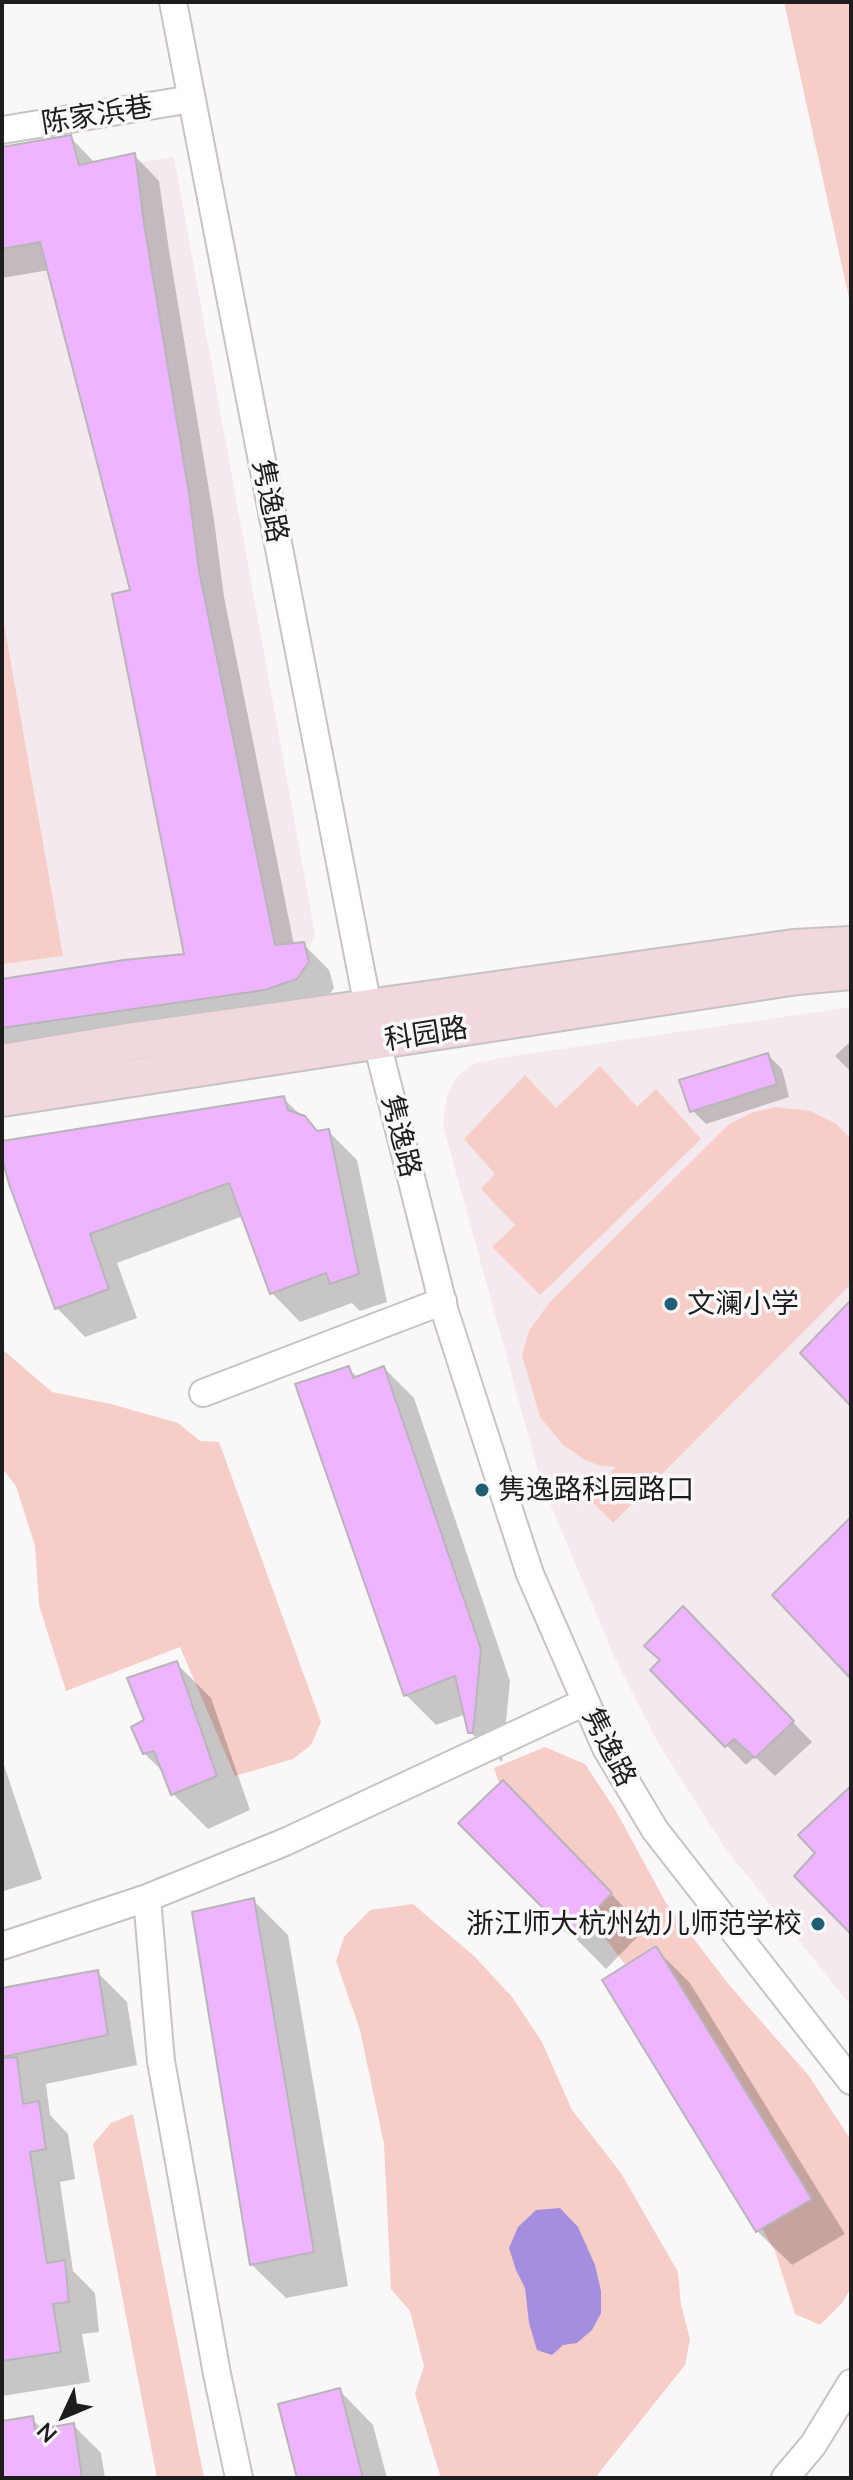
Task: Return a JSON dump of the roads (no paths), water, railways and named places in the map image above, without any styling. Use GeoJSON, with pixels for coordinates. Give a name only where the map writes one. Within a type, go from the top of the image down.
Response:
{"type":"FeatureCollection","features":[{"type":"Feature","properties":{"kind":"street","name":"隽逸路"},"geometry":{"type":"LineString","coordinates":[[173,2],[373,1024],[443,1301],[530,1574],[606,1748],[655,1830],[851,2081]]}},
{"type":"Feature","properties":{"kind":"street","name":"陈家浜巷"},"geometry":{"type":"LineString","coordinates":[[2,130],[192,99]]}},
{"type":"Feature","properties":{"kind":"street","name":"科园路"},"geometry":{"type":"LineString","coordinates":[[2,1098],[373,1024],[794,948],[851,945]]}},
{"type":"Feature","properties":{"kind":"street","name":"科园路"},"geometry":{"type":"LineString","coordinates":[[2,1063],[134,1041],[373,1024],[851,971]]}},
{"type":"Feature","properties":{"kind":"street"},"geometry":{"type":"LineString","coordinates":[[203,1393],[443,1301]]}},
{"type":"Feature","properties":{"kind":"street"},"geometry":{"type":"LineString","coordinates":[[2,1946],[147,1898],[285,1842],[585,1702]]}},
{"type":"Feature","properties":{"kind":"street"},"geometry":{"type":"LineString","coordinates":[[147,1898],[161,2061],[217,2374],[239,2478]]}},
{"type":"Feature","properties":{"kind":"street"},"geometry":{"type":"LineString","coordinates":[[785,2478],[813,2445],[851,2383]]}},
{"type":"Feature","properties":{"kind":"place","name":"文澜小学"},"geometry":{"type":"Point","coordinates":[671,1304]}},
{"type":"Feature","properties":{"kind":"place","name":"隽逸路科园路口"},"geometry":{"type":"Point","coordinates":[482,1490]}},
{"type":"Feature","properties":{"kind":"place","name":"浙江师大杭州幼儿师范学校"},"geometry":{"type":"Point","coordinates":[818,1924]}}]}
